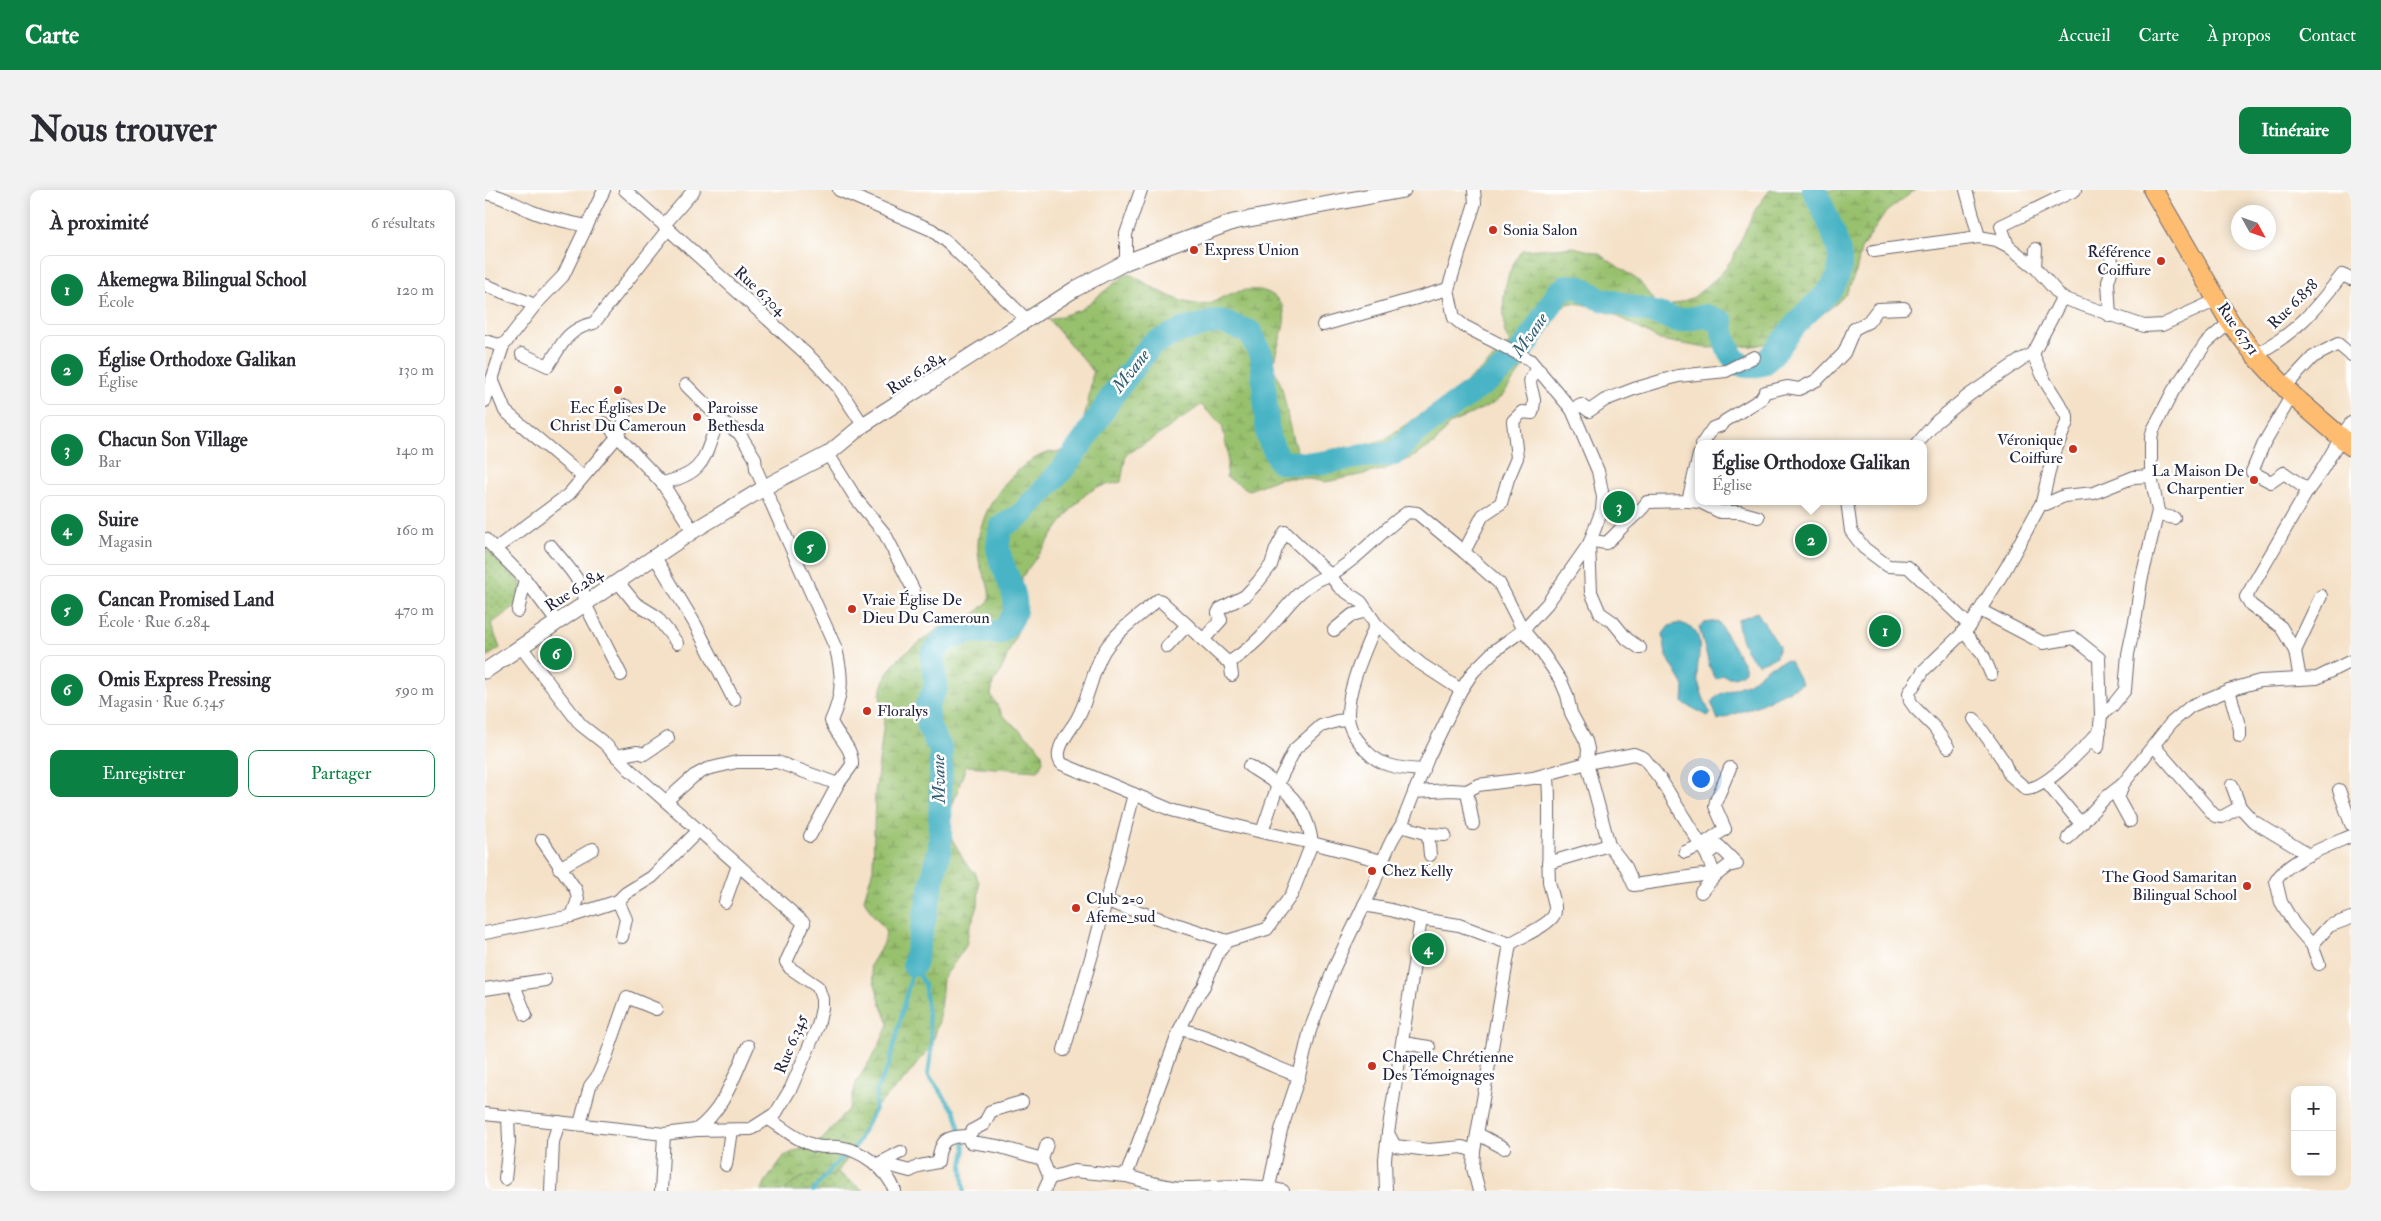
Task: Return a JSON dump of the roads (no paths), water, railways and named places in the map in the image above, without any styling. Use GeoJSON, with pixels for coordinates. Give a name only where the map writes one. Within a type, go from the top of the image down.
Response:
{"type":"FeatureCollection","features":[{"type":"Feature","properties":{"kind":"main road","name":"Rue 6.751"},"geometry":{"type":"LineString","coordinates":[[2153,190],[2230,322],[2255,355],[2288,391],[2347,435]]}},
{"type":"Feature","properties":{"kind":"street"},"geometry":{"type":"LineString","coordinates":[[485,401],[503,346],[535,305],[550,292],[563,276],[604,190]]}},
{"type":"Feature","properties":{"kind":"street","name":"Rue 6.304"},"geometry":{"type":"LineString","coordinates":[[625,190],[813,360],[838,387],[863,425]]}},
{"type":"Feature","properties":{"kind":"street"},"geometry":{"type":"LineString","coordinates":[[522,354],[548,366],[566,338],[578,326],[594,323],[694,190]]}},
{"type":"Feature","properties":{"kind":"street"},"geometry":{"type":"LineString","coordinates":[[839,190],[932,230],[1027,320]]}},
{"type":"Feature","properties":{"kind":"street"},"geometry":{"type":"LineString","coordinates":[[1126,262],[1126,234],[1141,190]]}},
{"type":"Feature","properties":{"kind":"street","name":"Rue 6.284"},"geometry":{"type":"LineString","coordinates":[[485,671],[693,531],[764,488],[828,454],[863,425],[1075,289],[1126,262],[1233,222],[1356,194],[1403,190]]}},
{"type":"Feature","properties":{"kind":"street"},"geometry":{"type":"LineString","coordinates":[[1269,1187],[1281,1130],[1299,1076],[1314,1021],[1334,968],[1374,888],[1382,862],[1393,836],[1401,826],[1449,710],[1473,672],[1494,651],[1523,630],[1547,604],[1589,544],[1602,510],[1603,497],[1598,471],[1572,410],[1530,360],[1464,326],[1455,318],[1448,289],[1475,203],[1474,190]]}},
{"type":"Feature","properties":{"kind":"street"},"geometry":{"type":"LineString","coordinates":[[1966,190],[1979,238]]}},
{"type":"Feature","properties":{"kind":"street"},"geometry":{"type":"LineString","coordinates":[[2009,246],[2001,226],[2075,190]]}},
{"type":"Feature","properties":{"kind":"street"},"geometry":{"type":"LineString","coordinates":[[493,192],[533,212],[587,226]]}},
{"type":"Feature","properties":{"kind":"street"},"geometry":{"type":"LineString","coordinates":[[1874,251],[1979,238],[1996,240],[2009,246],[2035,267],[2062,298],[2110,316],[2144,326],[2162,325],[2217,300]]}},
{"type":"Feature","properties":{"kind":"street"},"geometry":{"type":"LineString","coordinates":[[2035,267],[2036,249]]}},
{"type":"Feature","properties":{"kind":"street"},"geometry":{"type":"LineString","coordinates":[[2110,253],[2113,265],[2109,282],[2110,316]]}},
{"type":"Feature","properties":{"kind":"street","name":"Rue 6.858"},"geometry":{"type":"LineString","coordinates":[[2255,355],[2280,341],[2296,329],[2347,277],[2351,264]]}},
{"type":"Feature","properties":{"kind":"street"},"geometry":{"type":"LineString","coordinates":[[485,285],[535,305]]}},
{"type":"Feature","properties":{"kind":"street"},"geometry":{"type":"LineString","coordinates":[[1323,324],[1448,289]]}},
{"type":"Feature","properties":{"kind":"street"},"geometry":{"type":"LineString","coordinates":[[1920,440],[1936,422],[1969,395],[2022,359],[2033,354],[2062,298]]}},
{"type":"Feature","properties":{"kind":"street"},"geometry":{"type":"LineString","coordinates":[[1704,440],[1713,428],[1721,425],[1761,399],[1765,392],[1787,387],[1799,389],[1817,380],[1841,357],[1854,329],[1868,322],[1878,309],[1904,308]]}},
{"type":"Feature","properties":{"kind":"street"},"geometry":{"type":"LineString","coordinates":[[2174,518],[2159,515],[2151,476],[2151,438],[2157,421],[2173,391],[2206,342],[2230,322]]}},
{"type":"Feature","properties":{"kind":"street"},"geometry":{"type":"LineString","coordinates":[[485,341],[503,346]]}},
{"type":"Feature","properties":{"kind":"street"},"geometry":{"type":"LineString","coordinates":[[2308,490],[2284,473],[2271,482],[2252,472],[2288,391],[2313,357],[2338,344],[2351,355]]}},
{"type":"Feature","properties":{"kind":"street"},"geometry":{"type":"LineString","coordinates":[[1948,747],[1933,726],[1915,708],[1910,701],[1909,693],[1924,670],[1966,628],[1980,610],[2042,502],[2052,459],[2067,422],[2067,416],[2045,381],[2033,354]]}},
{"type":"Feature","properties":{"kind":"street"},"geometry":{"type":"LineString","coordinates":[[1572,410],[1581,406],[1589,411],[1605,400],[1634,389],[1678,376],[1726,371],[1754,357]]}},
{"type":"Feature","properties":{"kind":"street"},"geometry":{"type":"LineString","coordinates":[[1464,552],[1483,515],[1501,503],[1517,458],[1513,421],[1521,412],[1532,414],[1534,398],[1529,385],[1531,379],[1540,371]]}},
{"type":"Feature","properties":{"kind":"street"},"geometry":{"type":"LineString","coordinates":[[492,379],[505,411],[582,476]]}},
{"type":"Feature","properties":{"kind":"street"},"geometry":{"type":"LineString","coordinates":[[686,386],[739,433],[755,458],[756,469],[764,488],[837,649],[842,672],[840,700],[831,721],[852,756],[851,765],[837,784],[809,836]]}},
{"type":"Feature","properties":{"kind":"street"},"geometry":{"type":"LineString","coordinates":[[495,549],[569,494],[582,476],[617,437],[623,425],[626,406]]}},
{"type":"Feature","properties":{"kind":"street"},"geometry":{"type":"LineString","coordinates":[[662,483],[681,479],[699,467],[705,458],[720,418]]}},
{"type":"Feature","properties":{"kind":"street"},"geometry":{"type":"LineString","coordinates":[[603,423],[662,483],[693,531]]}},
{"type":"Feature","properties":{"kind":"street"},"geometry":{"type":"LineString","coordinates":[[2300,679],[2295,651],[2281,627],[2275,625],[2251,605],[2246,597],[2308,490],[2347,435]]}},
{"type":"Feature","properties":{"kind":"street"},"geometry":{"type":"LineString","coordinates":[[828,454],[857,500],[885,534],[914,592]]}},
{"type":"Feature","properties":{"kind":"street"},"geometry":{"type":"LineString","coordinates":[[1688,501],[1695,468]]}},
{"type":"Feature","properties":{"kind":"street"},"geometry":{"type":"LineString","coordinates":[[2042,502],[2046,504],[2064,496],[2093,493],[2134,477],[2151,476]]}},
{"type":"Feature","properties":{"kind":"street"},"geometry":{"type":"LineString","coordinates":[[1589,544],[1593,541],[1606,542],[1639,514],[1647,502],[1695,502]]}},
{"type":"Feature","properties":{"kind":"street"},"geometry":{"type":"LineString","coordinates":[[1706,505],[1720,512],[1740,512],[1758,517]]}},
{"type":"Feature","properties":{"kind":"street"},"geometry":{"type":"LineString","coordinates":[[1848,505],[1851,531],[1864,548],[1888,566],[1908,567],[1966,628],[1983,655],[1991,674]]}},
{"type":"Feature","properties":{"kind":"street"},"geometry":{"type":"LineString","coordinates":[[2101,715],[2113,705],[2125,690],[2128,654],[2141,581],[2158,511]]}},
{"type":"Feature","properties":{"kind":"street"},"geometry":{"type":"LineString","coordinates":[[1382,862],[1312,843],[1174,811],[1061,764],[1058,755],[1087,698],[1104,652],[1113,641],[1160,600],[1231,668],[1302,589],[1314,581],[1346,566],[1392,523],[1408,512],[1417,513],[1499,583],[1523,630],[1543,654],[1561,681],[1567,695],[1571,714],[1586,741],[1588,749],[1587,762],[1609,845],[1626,867],[1634,885],[1709,874],[1715,876]]}},
{"type":"Feature","properties":{"kind":"street"},"geometry":{"type":"LineString","coordinates":[[1203,640],[1219,624],[1221,620],[1218,613],[1220,609],[1245,596],[1271,565],[1276,549],[1285,532],[1330,575],[1339,587],[1361,602],[1376,624],[1421,664],[1461,690]]}},
{"type":"Feature","properties":{"kind":"street"},"geometry":{"type":"LineString","coordinates":[[485,539],[525,578],[557,622]]}},
{"type":"Feature","properties":{"kind":"street"},"geometry":{"type":"LineString","coordinates":[[1589,544],[1591,592],[1600,613],[1613,622],[1627,639],[1640,648]]}},
{"type":"Feature","properties":{"kind":"street"},"geometry":{"type":"LineString","coordinates":[[551,546],[579,583],[585,596],[585,604],[621,675]]}},
{"type":"Feature","properties":{"kind":"street"},"geometry":{"type":"LineString","coordinates":[[655,557],[695,624],[734,700]]}},
{"type":"Feature","properties":{"kind":"street"},"geometry":{"type":"LineString","coordinates":[[518,611],[525,578]]}},
{"type":"Feature","properties":{"kind":"street"},"geometry":{"type":"LineString","coordinates":[[619,582],[635,603],[656,616],[677,644]]}},
{"type":"Feature","properties":{"kind":"street"},"geometry":{"type":"LineString","coordinates":[[1351,596],[1351,615]]}},
{"type":"Feature","properties":{"kind":"street"},"geometry":{"type":"LineString","coordinates":[[2295,651],[2321,596]]}},
{"type":"Feature","properties":{"kind":"street"},"geometry":{"type":"LineString","coordinates":[[1980,610],[2043,643],[2074,638],[2079,640],[2099,658],[2101,715],[2098,747]]}},
{"type":"Feature","properties":{"kind":"street"},"geometry":{"type":"LineString","coordinates":[[1334,630],[1351,615],[1367,611]]}},
{"type":"Feature","properties":{"kind":"street"},"geometry":{"type":"LineString","coordinates":[[1376,624],[1357,672],[1348,720],[1351,730],[1360,744],[1378,761],[1403,769],[1424,770]]}},
{"type":"Feature","properties":{"kind":"street"},"geometry":{"type":"LineString","coordinates":[[1167,647],[1187,625]]}},
{"type":"Feature","properties":{"kind":"street","name":"Rue 6.345"},"geometry":{"type":"LineString","coordinates":[[485,1114],[664,1134],[696,1130],[751,1129],[776,1113],[791,1088],[818,1026],[822,999],[815,983],[790,968],[786,962],[804,923],[665,801],[604,743],[581,725],[521,647]]}},
{"type":"Feature","properties":{"kind":"street"},"geometry":{"type":"LineString","coordinates":[[2068,838],[2104,799],[2123,784],[2171,723],[2191,706],[2229,690],[2260,681],[2323,676],[2351,661]]}},
{"type":"Feature","properties":{"kind":"street"},"geometry":{"type":"LineString","coordinates":[[2229,690],[2240,736]]}},
{"type":"Feature","properties":{"kind":"street"},"geometry":{"type":"LineString","coordinates":[[1974,719],[2003,760],[2009,774],[2023,788],[2031,789],[2046,782],[2100,731]]}},
{"type":"Feature","properties":{"kind":"street"},"geometry":{"type":"LineString","coordinates":[[1262,832],[1290,755],[1321,726],[1348,720]]}},
{"type":"Feature","properties":{"kind":"street"},"geometry":{"type":"LineString","coordinates":[[616,756],[637,752],[644,754],[668,738]]}},
{"type":"Feature","properties":{"kind":"street"},"geometry":{"type":"LineString","coordinates":[[2154,746],[2215,816],[2222,817],[2240,807]]}},
{"type":"Feature","properties":{"kind":"street"},"geometry":{"type":"LineString","coordinates":[[1533,778],[1587,762],[1634,754],[1644,758],[1661,780],[1704,850],[1715,876]]}},
{"type":"Feature","properties":{"kind":"street"},"geometry":{"type":"LineString","coordinates":[[665,801],[694,776],[707,769],[737,762],[777,762],[837,784]]}},
{"type":"Feature","properties":{"kind":"street"},"geometry":{"type":"LineString","coordinates":[[1126,1176],[1179,1029],[1204,986],[1218,952],[1227,941],[1267,929],[1292,894],[1312,843],[1310,829],[1299,803],[1280,786],[1249,766]]}},
{"type":"Feature","properties":{"kind":"street"},"geometry":{"type":"LineString","coordinates":[[1704,850],[1725,829],[1715,806],[1730,768]]}},
{"type":"Feature","properties":{"kind":"street"},"geometry":{"type":"LineString","coordinates":[[1414,792],[1467,791],[1478,785],[1548,778],[1550,820],[1548,863],[1550,892],[1555,910],[1548,922],[1509,944]]}},
{"type":"Feature","properties":{"kind":"street"},"geometry":{"type":"LineString","coordinates":[[2046,782],[2076,818],[2083,823]]}},
{"type":"Feature","properties":{"kind":"street"},"geometry":{"type":"LineString","coordinates":[[2123,784],[2118,799],[2130,821]]}},
{"type":"Feature","properties":{"kind":"street"},"geometry":{"type":"LineString","coordinates":[[2231,784],[2240,807],[2253,821],[2309,855]]}},
{"type":"Feature","properties":{"kind":"street"},"geometry":{"type":"LineString","coordinates":[[2339,790],[2351,824]]}},
{"type":"Feature","properties":{"kind":"street"},"geometry":{"type":"LineString","coordinates":[[1467,791],[1473,824]]}},
{"type":"Feature","properties":{"kind":"street"},"geometry":{"type":"LineString","coordinates":[[1064,1050],[1134,794]]}},
{"type":"Feature","properties":{"kind":"street"},"geometry":{"type":"LineString","coordinates":[[1401,826],[1428,834],[1445,835]]}},
{"type":"Feature","properties":{"kind":"street"},"geometry":{"type":"LineString","coordinates":[[485,933],[572,916],[618,901],[626,893],[652,877],[699,831]]}},
{"type":"Feature","properties":{"kind":"street"},"geometry":{"type":"LineString","coordinates":[[1428,834],[1430,854]]}},
{"type":"Feature","properties":{"kind":"street"},"geometry":{"type":"LineString","coordinates":[[2319,964],[2312,945],[2294,924],[2281,902],[2276,881],[2279,874],[2309,855],[2351,836]]}},
{"type":"Feature","properties":{"kind":"street"},"geometry":{"type":"LineString","coordinates":[[542,840],[559,868],[576,890],[578,899],[572,916]]}},
{"type":"Feature","properties":{"kind":"street"},"geometry":{"type":"LineString","coordinates":[[1548,863],[1609,845]]}},
{"type":"Feature","properties":{"kind":"street"},"geometry":{"type":"LineString","coordinates":[[1685,852],[1719,846],[1737,864],[1728,866],[1715,876],[1701,892]]}},
{"type":"Feature","properties":{"kind":"street"},"geometry":{"type":"LineString","coordinates":[[559,868],[593,849]]}},
{"type":"Feature","properties":{"kind":"street"},"geometry":{"type":"LineString","coordinates":[[725,902],[738,865]]}},
{"type":"Feature","properties":{"kind":"street"},"geometry":{"type":"LineString","coordinates":[[618,901],[626,919],[622,937]]}},
{"type":"Feature","properties":{"kind":"street"},"geometry":{"type":"LineString","coordinates":[[1106,901],[1227,941]]}},
{"type":"Feature","properties":{"kind":"street"},"geometry":{"type":"LineString","coordinates":[[1365,905],[1391,910],[1421,920],[1459,925],[1509,944]]}},
{"type":"Feature","properties":{"kind":"street"},"geometry":{"type":"LineString","coordinates":[[2312,945],[2329,926],[2351,918]]}},
{"type":"Feature","properties":{"kind":"street"},"geometry":{"type":"LineString","coordinates":[[1386,1191],[1385,1159],[1388,1132],[1421,920]]}},
{"type":"Feature","properties":{"kind":"street"},"geometry":{"type":"LineString","coordinates":[[1479,1191],[1473,1168],[1474,1151],[1509,944]]}},
{"type":"Feature","properties":{"kind":"street"},"geometry":{"type":"LineString","coordinates":[[485,989],[545,980]]}},
{"type":"Feature","properties":{"kind":"street"},"geometry":{"type":"LineString","coordinates":[[514,985],[526,1015]]}},
{"type":"Feature","properties":{"kind":"street"},"geometry":{"type":"LineString","coordinates":[[580,1124],[589,1086],[597,1077],[606,1057],[627,996],[656,1009]]}},
{"type":"Feature","properties":{"kind":"street"},"geometry":{"type":"LineString","coordinates":[[1179,1029],[1218,1041],[1278,1069],[1299,1076]]}},
{"type":"Feature","properties":{"kind":"street"},"geometry":{"type":"LineString","coordinates":[[1403,1043],[1429,1047]]}},
{"type":"Feature","properties":{"kind":"street"},"geometry":{"type":"LineString","coordinates":[[696,1130],[710,1120],[723,1102],[748,1046]]}},
{"type":"Feature","properties":{"kind":"street"},"geometry":{"type":"LineString","coordinates":[[1022,1102],[991,1111],[984,1124],[973,1130],[969,1136],[970,1142],[997,1146],[1042,1159]]}},
{"type":"Feature","properties":{"kind":"street"},"geometry":{"type":"LineString","coordinates":[[505,1179],[509,1142],[509,1116]]}},
{"type":"Feature","properties":{"kind":"street"},"geometry":{"type":"LineString","coordinates":[[769,1119],[799,1140],[817,1146],[846,1148],[878,1164],[910,1171],[919,1166],[939,1162],[939,1148],[946,1140],[957,1136],[969,1136]]}},
{"type":"Feature","properties":{"kind":"street"},"geometry":{"type":"LineString","coordinates":[[551,1191],[553,1142],[559,1122]]}},
{"type":"Feature","properties":{"kind":"street"},"geometry":{"type":"LineString","coordinates":[[726,1165],[731,1130]]}},
{"type":"Feature","properties":{"kind":"street"},"geometry":{"type":"LineString","coordinates":[[1388,1132],[1395,1146],[1429,1150],[1462,1147],[1474,1151]]}},
{"type":"Feature","properties":{"kind":"street"},"geometry":{"type":"LineString","coordinates":[[661,1191],[664,1134]]}},
{"type":"Feature","properties":{"kind":"street"},"geometry":{"type":"LineString","coordinates":[[1478,1134],[1504,1148]]}},
{"type":"Feature","properties":{"kind":"street"},"geometry":{"type":"LineString","coordinates":[[1047,1144],[1042,1159],[1050,1178]]}},
{"type":"Feature","properties":{"kind":"street"},"geometry":{"type":"LineString","coordinates":[[878,1164],[887,1157],[901,1152]]}},
{"type":"Feature","properties":{"kind":"street"},"geometry":{"type":"LineString","coordinates":[[878,1164],[895,1191]]}},
{"type":"Feature","properties":{"kind":"street"},"geometry":{"type":"LineString","coordinates":[[1043,1191],[1050,1178],[1074,1171],[1126,1176],[1184,1188],[1269,1187],[1283,1191]]}},
{"type":"Feature","properties":{"kind":"water"},"geometry":{"type":"Polygon","coordinates":[[[1757,612],[1779,646],[1776,657],[1759,664],[1747,651],[1738,626],[1738,620],[1757,612]]]}},
{"type":"Feature","properties":{"kind":"water"},"geometry":{"type":"Polygon","coordinates":[[[1718,621],[1745,666],[1745,671],[1738,676],[1729,677],[1723,675],[1716,679],[1710,668],[1699,627],[1704,623],[1718,621]]]}},
{"type":"Feature","properties":{"kind":"water"},"geometry":{"type":"Polygon","coordinates":[[[1680,623],[1696,632],[1699,639],[1697,672],[1710,714],[1708,716],[1683,703],[1684,686],[1666,655],[1663,634],[1669,626],[1680,623]]]}},
{"type":"Feature","properties":{"kind":"water"},"geometry":{"type":"Polygon","coordinates":[[[1786,660],[1790,661],[1802,684],[1759,705],[1718,720],[1711,702],[1720,694],[1749,683],[1767,668],[1786,660]]]}},
{"type":"Feature","properties":{"kind":"waterway","name":"Mvane"},"geometry":{"type":"LineString","coordinates":[[914,965],[940,847],[941,750],[929,728],[927,705],[936,687],[932,655],[945,639],[973,631],[999,633],[1009,623],[1014,613],[1015,602],[1000,558],[998,547],[1001,527],[1021,515],[1061,471],[1085,439],[1116,390],[1152,344],[1182,330],[1219,321],[1250,332],[1262,357],[1268,437],[1280,462],[1313,464],[1364,456],[1394,454],[1416,432],[1510,363],[1528,342],[1558,293],[1567,286],[1579,287],[1598,298],[1666,316],[1676,321],[1706,316],[1722,322],[1726,344],[1739,363],[1745,366],[1764,363],[1804,315],[1831,288],[1839,271],[1840,261],[1834,235],[1814,190]]}},
{"type":"Feature","properties":{"kind":"waterway","name":"Mvane"},"geometry":{"type":"LineString","coordinates":[[914,965],[924,984],[932,1045],[928,1074],[955,1112],[965,1149],[962,1165],[964,1191]]}},
{"type":"Feature","properties":{"kind":"waterway"},"geometry":{"type":"LineString","coordinates":[[854,1149],[875,1109],[877,1089],[889,1065],[914,965]]}},
{"type":"Feature","properties":{"kind":"waterway"},"geometry":{"type":"LineString","coordinates":[[813,1191],[837,1162],[849,1153]]}},
{"type":"Feature","properties":{"kind":"place","name":"Sonia Salon"},"geometry":{"type":"Point","coordinates":[1493,230]}},
{"type":"Feature","properties":{"kind":"place","name":"Express Union"},"geometry":{"type":"Point","coordinates":[1194,250]}},
{"type":"Feature","properties":{"kind":"place","name":"Référence Coiffure"},"geometry":{"type":"Point","coordinates":[2161,261]}},
{"type":"Feature","properties":{"kind":"place","name":"Eec Églises De Christ Du Cameroun"},"geometry":{"type":"Point","coordinates":[618,390]}},
{"type":"Feature","properties":{"kind":"place","name":"Paroisse Bethesda"},"geometry":{"type":"Point","coordinates":[697,417]}},
{"type":"Feature","properties":{"kind":"place","name":"Véronique Coiffure"},"geometry":{"type":"Point","coordinates":[2073,449]}},
{"type":"Feature","properties":{"kind":"place","name":"La Maison De Charpentier"},"geometry":{"type":"Point","coordinates":[2254,480]}},
{"type":"Feature","properties":{"kind":"place","name":"Chacun Son Village"},"geometry":{"type":"Point","coordinates":[1619,507]}},
{"type":"Feature","properties":{"kind":"place","name":"Église Orthodoxe Galikan"},"geometry":{"type":"Point","coordinates":[1811,540]}},
{"type":"Feature","properties":{"kind":"place","name":"Cancan Promised Land"},"geometry":{"type":"Point","coordinates":[810,547]}},
{"type":"Feature","properties":{"kind":"place","name":"Vraie Église De Dieu Du Cameroun"},"geometry":{"type":"Point","coordinates":[852,609]}},
{"type":"Feature","properties":{"kind":"place","name":"Akemegwa Bilingual School"},"geometry":{"type":"Point","coordinates":[1885,631]}},
{"type":"Feature","properties":{"kind":"place","name":"Omis Express Pressing"},"geometry":{"type":"Point","coordinates":[556,654]}},
{"type":"Feature","properties":{"kind":"place","name":"Floralys"},"geometry":{"type":"Point","coordinates":[867,711]}},
{"type":"Feature","properties":{"kind":"place","name":"Chez Kelly"},"geometry":{"type":"Point","coordinates":[1372,871]}},
{"type":"Feature","properties":{"kind":"place","name":"The Good Samaritan Bilingual School"},"geometry":{"type":"Point","coordinates":[2247,886]}},
{"type":"Feature","properties":{"kind":"place","name":"Club 2=0 Afeme_sud"},"geometry":{"type":"Point","coordinates":[1076,908]}},
{"type":"Feature","properties":{"kind":"place","name":"Suire"},"geometry":{"type":"Point","coordinates":[1428,949]}},
{"type":"Feature","properties":{"kind":"place","name":"Chapelle Chrétienne Des Témoignages"},"geometry":{"type":"Point","coordinates":[1372,1066]}}]}
